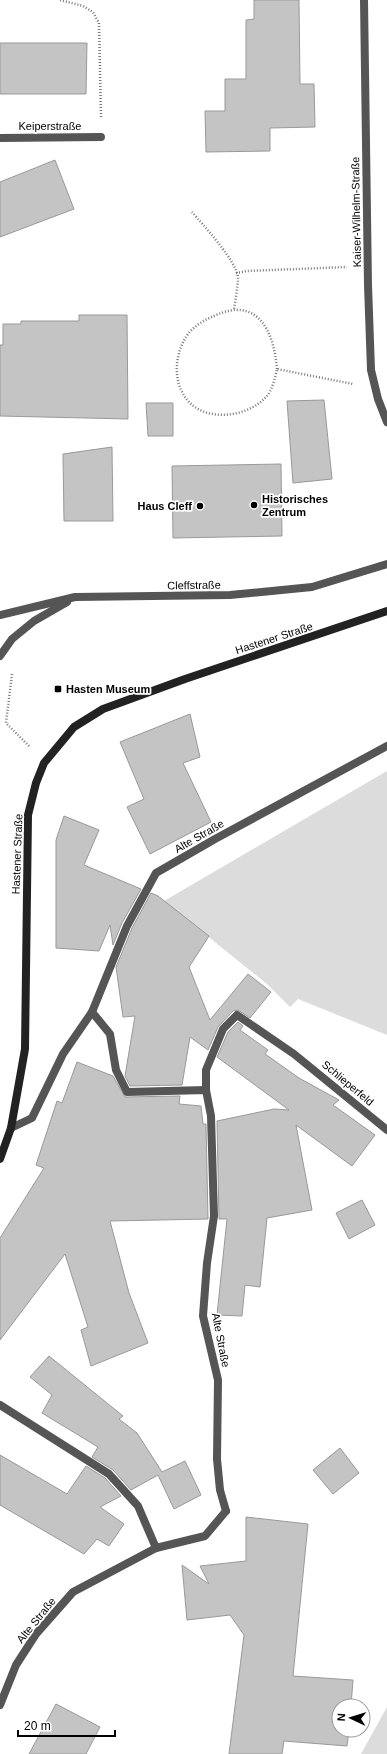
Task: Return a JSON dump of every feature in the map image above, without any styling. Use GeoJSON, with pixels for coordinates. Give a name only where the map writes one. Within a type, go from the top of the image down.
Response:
{"type":"FeatureCollection","features":[{"type":"Feature","properties":{"kind":"main road","name":"Hastener Straße"},"geometry":{"type":"LineString","coordinates":[[0,1159],[11,1128],[25,1049],[28,815],[36,783],[44,763],[74,727],[103,709],[178,681],[387,611]]}},
{"type":"Feature","properties":{"kind":"street","name":"Kaiser-Wilhelm-Straße"},"geometry":{"type":"LineString","coordinates":[[364,0],[368,285],[371,370],[387,422]]}},
{"type":"Feature","properties":{"kind":"street","name":"Keiperstraße"},"geometry":{"type":"LineString","coordinates":[[0,138],[101,137]]}},
{"type":"Feature","properties":{"kind":"street","name":"Cleffstraße"},"geometry":{"type":"LineString","coordinates":[[0,615],[75,598],[230,596],[312,587],[387,564]]}},
{"type":"Feature","properties":{"kind":"street"},"geometry":{"type":"LineString","coordinates":[[0,656],[12,639],[34,621],[75,598]]}},
{"type":"Feature","properties":{"kind":"street","name":"Alte Straße"},"geometry":{"type":"LineString","coordinates":[[11,1128],[32,1118],[63,1054],[92,1012],[127,926],[156,873],[215,839],[387,746]]}},
{"type":"Feature","properties":{"kind":"street"},"geometry":{"type":"LineString","coordinates":[[92,1012],[110,1034],[116,1070],[127,1092],[206,1090]]}},
{"type":"Feature","properties":{"kind":"street","name":"Alte Straße"},"geometry":{"type":"LineString","coordinates":[[0,1705],[16,1665],[36,1634],[73,1592],[156,1548],[205,1536],[226,1511],[220,1490],[217,1459],[218,1380],[203,1316],[207,1264],[214,1216],[211,1116],[206,1090],[206,1070],[223,1029],[237,1015],[294,1054]]}},
{"type":"Feature","properties":{"kind":"street","name":"Schlieperfeld"},"geometry":{"type":"LineString","coordinates":[[294,1054],[387,1130]]}},
{"type":"Feature","properties":{"kind":"street"},"geometry":{"type":"LineString","coordinates":[[0,1405],[108,1474],[138,1506],[156,1548]]}},
{"type":"Feature","properties":{"kind":"path"},"geometry":{"type":"LineString","coordinates":[[60,0],[83,6],[93,12],[99,23],[101,137]]}},
{"type":"Feature","properties":{"kind":"path"},"geometry":{"type":"LineString","coordinates":[[192,212],[220,245],[236,273],[238,278],[234,310]]}},
{"type":"Feature","properties":{"kind":"path"},"geometry":{"type":"LineString","coordinates":[[236,273],[247,271],[338,268]]}},
{"type":"Feature","properties":{"kind":"path"},"geometry":{"type":"LineString","coordinates":[[226,310],[234,310],[253,314],[269,330],[274,346],[277,369],[268,396],[258,405],[226,416],[210,413],[194,406],[185,398],[180,388],[177,362],[186,337],[193,328],[226,310]]}},
{"type":"Feature","properties":{"kind":"path"},"geometry":{"type":"LineString","coordinates":[[277,369],[375,387]]}},
{"type":"Feature","properties":{"kind":"path"},"geometry":{"type":"LineString","coordinates":[[12,639],[16,647],[6,723],[44,763]]}},
{"type":"Feature","properties":{"kind":"shaded area"},"geometry":{"type":"Polygon","coordinates":[[[387,771],[387,1035],[298,999],[290,1007],[267,984],[164,901],[387,771]]]}},
{"type":"Feature","properties":{"kind":"shaded area"},"geometry":{"type":"Polygon","coordinates":[[[387,1707],[387,1754],[361,1754],[387,1707]]]}},
{"type":"Feature","properties":{"kind":"building"},"geometry":{"type":"Polygon","coordinates":[[[254,0],[299,0],[300,84],[314,84],[315,127],[270,128],[270,151],[206,152],[205,111],[225,111],[225,79],[246,79],[246,20],[254,19],[254,0]]]}},
{"type":"Feature","properties":{"kind":"building"},"geometry":{"type":"Polygon","coordinates":[[[0,43],[87,43],[86,94],[0,94],[0,43]]]}},
{"type":"Feature","properties":{"kind":"building"},"geometry":{"type":"Polygon","coordinates":[[[55,160],[74,209],[0,237],[0,182],[55,160]]]}},
{"type":"Feature","properties":{"kind":"building"},"geometry":{"type":"Polygon","coordinates":[[[79,315],[127,315],[128,419],[0,416],[0,345],[3,345],[3,324],[21,324],[21,321],[79,321],[79,315]]]}},
{"type":"Feature","properties":{"kind":"building"},"geometry":{"type":"Polygon","coordinates":[[[324,400],[332,479],[293,483],[287,401],[324,400]]]}},
{"type":"Feature","properties":{"kind":"building"},"geometry":{"type":"Polygon","coordinates":[[[146,403],[173,403],[173,436],[148,436],[146,403]]]}},
{"type":"Feature","properties":{"kind":"building"},"geometry":{"type":"Polygon","coordinates":[[[112,447],[113,521],[64,521],[63,454],[112,447]]]}},
{"type":"Feature","properties":{"kind":"building"},"geometry":{"type":"Polygon","coordinates":[[[281,464],[282,536],[173,538],[172,466],[281,464]]]}},
{"type":"Feature","properties":{"kind":"building"},"geometry":{"type":"Polygon","coordinates":[[[190,714],[200,757],[183,763],[211,822],[150,854],[127,807],[144,799],[120,742],[190,714]]]}},
{"type":"Feature","properties":{"kind":"building"},"geometry":{"type":"Polygon","coordinates":[[[64,816],[99,830],[84,865],[141,889],[122,923],[113,945],[110,925],[99,951],[56,948],[56,840],[64,816]]]}},
{"type":"Feature","properties":{"kind":"building"},"geometry":{"type":"Polygon","coordinates":[[[151,893],[158,896],[209,936],[189,967],[210,1020],[248,974],[271,992],[250,1018],[238,1010],[233,1011],[218,1027],[208,1050],[190,1037],[182,1085],[130,1086],[125,1076],[135,1016],[123,1017],[116,967],[132,928],[151,893]]]}},
{"type":"Feature","properties":{"kind":"building"},"geometry":{"type":"Polygon","coordinates":[[[238,1022],[243,1026],[240,1030],[268,1050],[265,1054],[299,1078],[339,1100],[333,1105],[375,1135],[352,1166],[296,1125],[312,1210],[267,1218],[260,1287],[245,1285],[242,1316],[217,1315],[227,1219],[219,1219],[217,1121],[274,1109],[289,1110],[217,1057],[228,1032],[238,1022]]]}},
{"type":"Feature","properties":{"kind":"building"},"geometry":{"type":"Polygon","coordinates":[[[77,1062],[113,1076],[125,1097],[180,1096],[179,1104],[201,1106],[203,1124],[206,1124],[208,1219],[110,1221],[129,1293],[148,1343],[91,1366],[81,1330],[88,1327],[65,1254],[0,1340],[0,1238],[44,1168],[36,1165],[57,1101],[62,1103],[77,1062]]]}},
{"type":"Feature","properties":{"kind":"building"},"geometry":{"type":"Polygon","coordinates":[[[362,1200],[375,1225],[349,1239],[336,1213],[362,1200]]]}},
{"type":"Feature","properties":{"kind":"building"},"geometry":{"type":"Polygon","coordinates":[[[49,1356],[123,1416],[119,1419],[137,1433],[162,1472],[185,1461],[201,1495],[174,1509],[158,1475],[131,1490],[113,1470],[92,1457],[98,1447],[42,1413],[52,1395],[30,1377],[49,1356]]]}},
{"type":"Feature","properties":{"kind":"building"},"geometry":{"type":"Polygon","coordinates":[[[340,1448],[359,1473],[333,1494],[313,1470],[340,1448]]]}},
{"type":"Feature","properties":{"kind":"building"},"geometry":{"type":"Polygon","coordinates":[[[0,1455],[67,1494],[86,1466],[105,1478],[121,1496],[100,1507],[124,1524],[109,1546],[97,1539],[84,1554],[0,1505],[0,1455]]]}},
{"type":"Feature","properties":{"kind":"building"},"geometry":{"type":"Polygon","coordinates":[[[246,1517],[308,1524],[293,1676],[353,1680],[352,1698],[331,1698],[331,1738],[348,1738],[347,1746],[284,1741],[282,1754],[229,1754],[244,1635],[230,1615],[187,1620],[182,1565],[209,1584],[200,1566],[246,1561],[246,1517]]]}},
{"type":"Feature","properties":{"kind":"building"},"geometry":{"type":"Polygon","coordinates":[[[56,1704],[100,1727],[86,1754],[29,1754],[56,1704]]]}},
{"type":"Feature","properties":{"kind":"place","name":"Historisches Zentrum"},"geometry":{"type":"Point","coordinates":[254,505]}},
{"type":"Feature","properties":{"kind":"place","name":"Haus Cleff"},"geometry":{"type":"Point","coordinates":[200,506]}},
{"type":"Feature","properties":{"kind":"place","name":"Hasten Museum"},"geometry":{"type":"Point","coordinates":[58,689]}}]}
